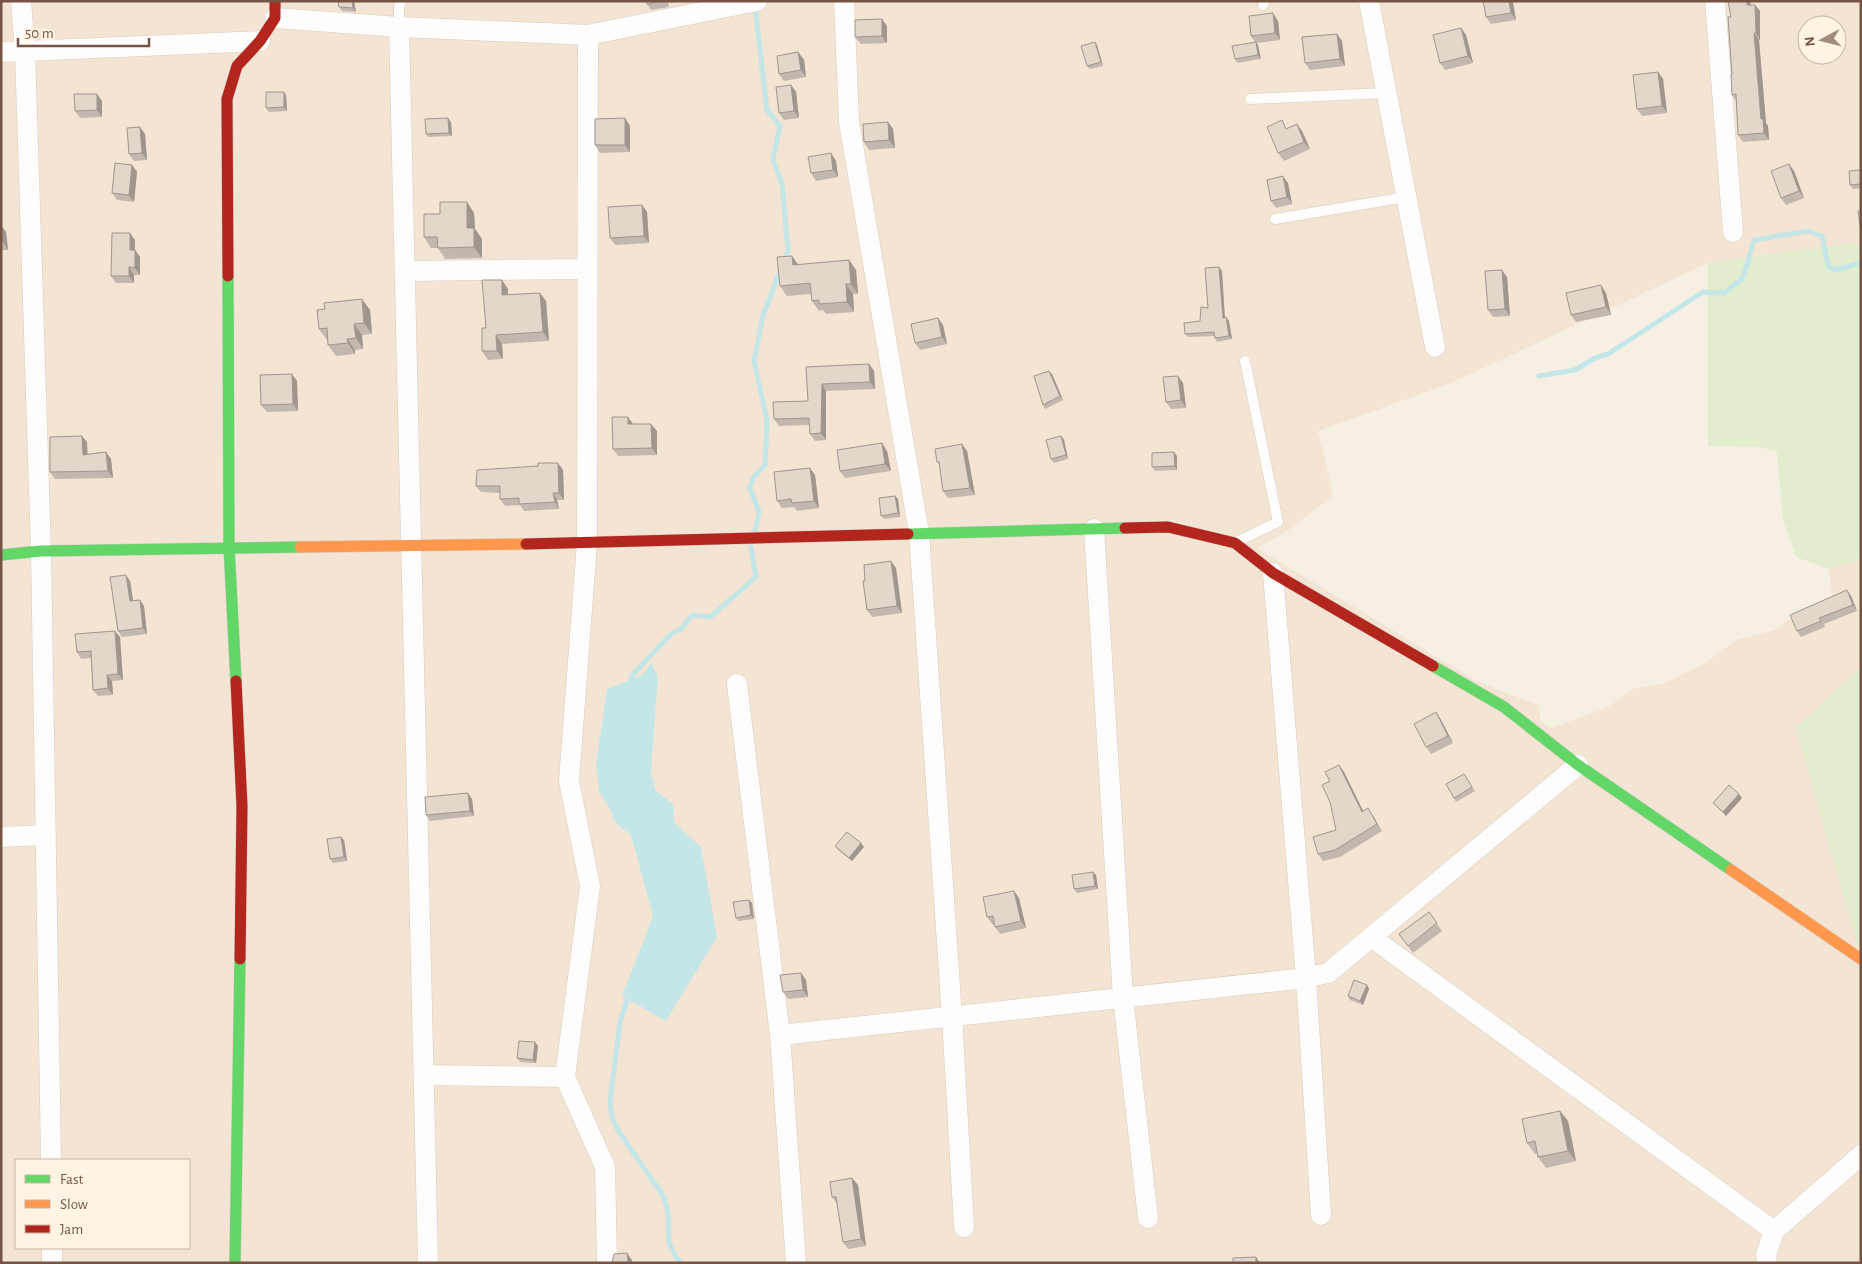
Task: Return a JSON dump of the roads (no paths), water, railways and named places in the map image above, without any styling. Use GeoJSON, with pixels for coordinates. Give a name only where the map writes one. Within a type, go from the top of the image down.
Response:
{"type":"FeatureCollection","features":[{"type":"Feature","properties":{"kind":"street"},"geometry":{"type":"LineString","coordinates":[[21,1],[25,51],[41,551],[51,1159]]}},
{"type":"Feature","properties":{"kind":"street"},"geometry":{"type":"LineString","coordinates":[[236,1263],[242,806],[229,547],[227,99],[237,66],[260,41],[275,10],[399,27],[588,35],[757,1]]}},
{"type":"Feature","properties":{"kind":"street"},"geometry":{"type":"LineString","coordinates":[[844,1],[849,122],[919,533],[952,1016],[964,1227]]}},
{"type":"Feature","properties":{"kind":"street"},"geometry":{"type":"LineString","coordinates":[[1369,1],[1435,347]]}},
{"type":"Feature","properties":{"kind":"street"},"geometry":{"type":"LineString","coordinates":[[1715,1],[1733,232]]}},
{"type":"Feature","properties":{"kind":"street"},"geometry":{"type":"LineString","coordinates":[[399,27],[428,1263]]}},
{"type":"Feature","properties":{"kind":"street"},"geometry":{"type":"LineString","coordinates":[[588,35],[587,543],[569,781],[590,886],[565,1077],[606,1167],[607,1263]]}},
{"type":"Feature","properties":{"kind":"street"},"geometry":{"type":"LineString","coordinates":[[1,52],[260,41]]}},
{"type":"Feature","properties":{"kind":"street"},"geometry":{"type":"LineString","coordinates":[[404,271],[587,269]]}},
{"type":"Feature","properties":{"kind":"street"},"geometry":{"type":"LineString","coordinates":[[1,555],[41,551],[587,543],[1168,527],[1235,543],[1273,573],[1504,707],[1578,765],[1861,959]]}},
{"type":"Feature","properties":{"kind":"street"},"geometry":{"type":"LineString","coordinates":[[1094,529],[1123,998],[1148,1218]]}},
{"type":"Feature","properties":{"kind":"street"},"geometry":{"type":"LineString","coordinates":[[1273,573],[1306,978],[1322,1215]]}},
{"type":"Feature","properties":{"kind":"street"},"geometry":{"type":"LineString","coordinates":[[737,684],[780,1035],[796,1263]]}},
{"type":"Feature","properties":{"kind":"street"},"geometry":{"type":"LineString","coordinates":[[780,1035],[1306,978],[1328,973],[1578,765]]}},
{"type":"Feature","properties":{"kind":"street"},"geometry":{"type":"LineString","coordinates":[[1,837],[46,835]]}},
{"type":"Feature","properties":{"kind":"street"},"geometry":{"type":"LineString","coordinates":[[1371,937],[1774,1231]]}},
{"type":"Feature","properties":{"kind":"street"},"geometry":{"type":"LineString","coordinates":[[424,1075],[565,1077]]}},
{"type":"Feature","properties":{"kind":"street"},"geometry":{"type":"LineString","coordinates":[[1767,1263],[1766,1255],[1774,1231],[1861,1155]]}},
{"type":"Feature","properties":{"kind":"street"},"geometry":{"type":"LineString","coordinates":[[52,1249],[52,1263]]}},
{"type":"Feature","properties":{"kind":"lane"},"geometry":{"type":"LineString","coordinates":[[399,27],[399,7],[401,1]]}},
{"type":"Feature","properties":{"kind":"lane"},"geometry":{"type":"LineString","coordinates":[[1250,99],[1387,93]]}},
{"type":"Feature","properties":{"kind":"lane"},"geometry":{"type":"LineString","coordinates":[[1275,219],[1406,197]]}},
{"type":"Feature","properties":{"kind":"lane"},"geometry":{"type":"LineString","coordinates":[[1235,543],[1278,522],[1245,361]]}},
{"type":"Feature","properties":{"kind":"water"},"geometry":{"type":"Polygon","coordinates":[[[651,663],[658,676],[651,772],[656,791],[673,804],[674,822],[701,847],[717,937],[666,1021],[622,996],[653,916],[631,835],[615,823],[610,809],[599,792],[596,764],[607,689],[642,675],[651,663]]]}},
{"type":"Feature","properties":{"kind":"waterway"},"geometry":{"type":"LineString","coordinates":[[755,7],[767,110],[780,126],[773,159],[782,184],[788,251],[763,315],[754,361],[767,420],[765,465],[753,478],[750,488],[759,512],[755,531]]}},
{"type":"Feature","properties":{"kind":"waterway"},"geometry":{"type":"LineString","coordinates":[[1539,376],[1575,370],[1595,358],[1608,354],[1703,292],[1724,293],[1743,278],[1754,240],[1808,231],[1822,236],[1828,266],[1836,270],[1861,263]]}},
{"type":"Feature","properties":{"kind":"waterway"},"geometry":{"type":"LineString","coordinates":[[630,684],[632,675],[671,634],[681,629],[692,615],[710,617],[756,577],[751,547]]}},
{"type":"Feature","properties":{"kind":"waterway"},"geometry":{"type":"LineString","coordinates":[[629,994],[620,1022],[610,1101],[612,1117],[619,1132],[664,1197],[668,1212],[669,1243],[681,1263]]}}]}
